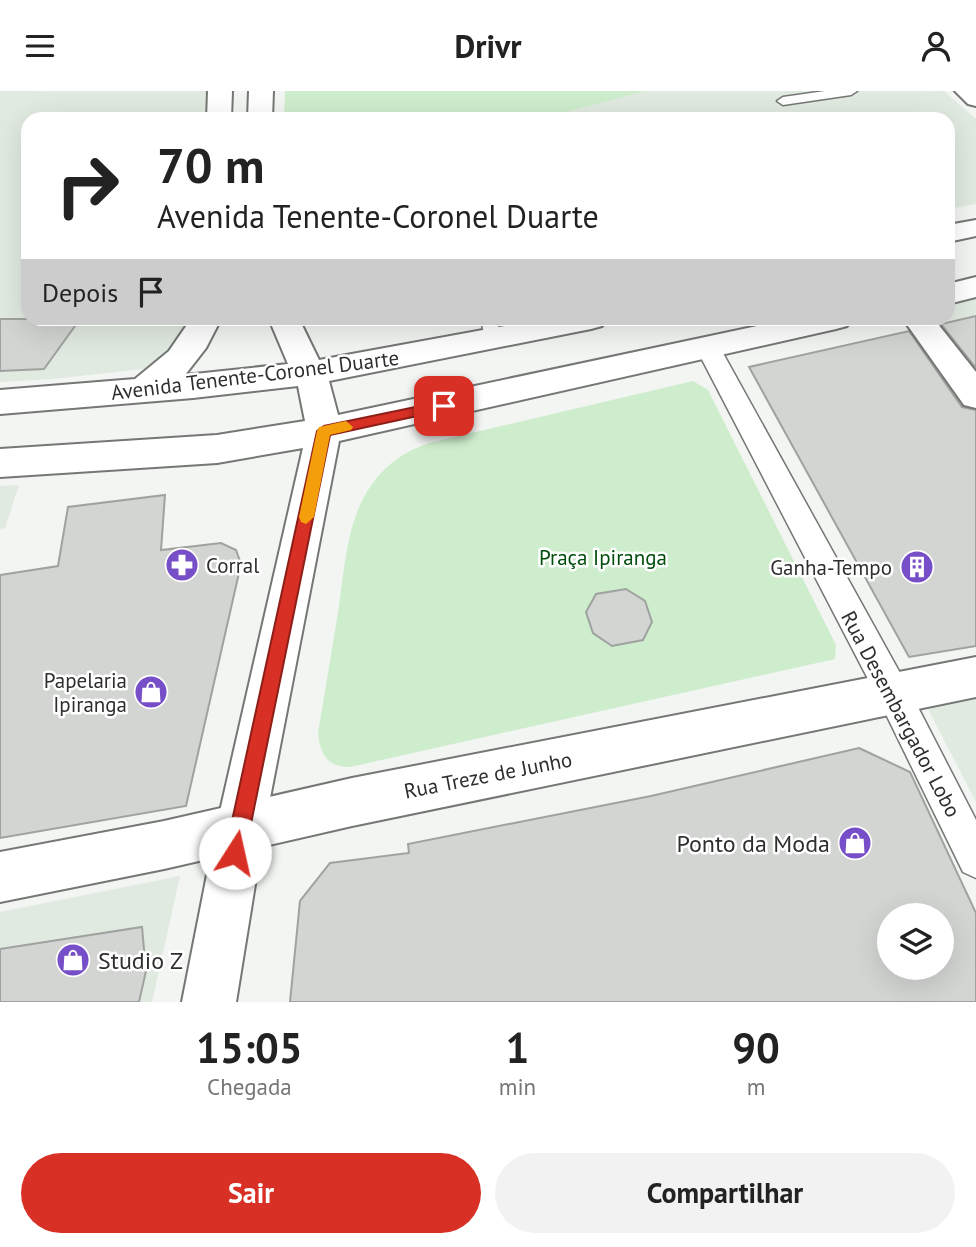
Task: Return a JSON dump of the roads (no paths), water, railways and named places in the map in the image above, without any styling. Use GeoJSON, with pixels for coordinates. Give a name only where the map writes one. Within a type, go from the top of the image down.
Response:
{"type":"FeatureCollection","features":[{"type":"Feature","properties":{"kind":"main road"},"geometry":{"type":"LineString","coordinates":[[219,112],[220,91]]}},
{"type":"Feature","properties":{"kind":"main road"},"geometry":{"type":"LineString","coordinates":[[260,112],[261,91]]}},
{"type":"Feature","properties":{"kind":"main road"},"geometry":{"type":"LineString","coordinates":[[967,91],[976,99]]}},
{"type":"Feature","properties":{"kind":"main road"},"geometry":{"type":"LineString","coordinates":[[955,233],[976,228]]}},
{"type":"Feature","properties":{"kind":"main road"},"geometry":{"type":"LineString","coordinates":[[955,292],[976,288]]}},
{"type":"Feature","properties":{"kind":"main road"},"geometry":{"type":"LineString","coordinates":[[144,390],[163,377],[185,355],[202,326]]}},
{"type":"Feature","properties":{"kind":"main road"},"geometry":{"type":"LineString","coordinates":[[209,1002],[240,829],[324,431],[321,408],[286,326]]}},
{"type":"Feature","properties":{"kind":"main road","name":"Avenida Tenente-Coronel Duarte"},"geometry":{"type":"LineString","coordinates":[[0,402],[308,372],[491,329],[521,326]]}},
{"type":"Feature","properties":{"kind":"main road"},"geometry":{"type":"LineString","coordinates":[[0,463],[217,449],[324,431],[803,326]]}},
{"type":"Feature","properties":{"kind":"main road"},"geometry":{"type":"LineString","coordinates":[[923,326],[976,396]]}},
{"type":"Feature","properties":{"kind":"main road","name":"Rua Treze de Junho"},"geometry":{"type":"LineString","coordinates":[[0,877],[240,829],[352,802],[976,677]]}},
{"type":"Feature","properties":{"kind":"street","name":"Rua Desembargador Lobo"},"geometry":{"type":"LineString","coordinates":[[707,346],[893,693],[976,859]]}},
{"type":"Feature","properties":{"kind":"lane"},"geometry":{"type":"LineString","coordinates":[[783,101],[850,91]]}},
{"type":"Feature","properties":{"kind":"place","name":"Corral"},"geometry":{"type":"Point","coordinates":[182,565]}},
{"type":"Feature","properties":{"kind":"place","name":"Ganha-Tempo"},"geometry":{"type":"Point","coordinates":[917,567]}},
{"type":"Feature","properties":{"kind":"place","name":"Papelaria Ipiranga"},"geometry":{"type":"Point","coordinates":[151,692]}},
{"type":"Feature","properties":{"kind":"place","name":"Ponto da Moda"},"geometry":{"type":"Point","coordinates":[855,843]}},
{"type":"Feature","properties":{"kind":"place","name":"Studio Z"},"geometry":{"type":"Point","coordinates":[73,960]}},
{"type":"Feature","properties":{"kind":"park label","name":"Praça Ipiranga"},"geometry":{"type":"Point","coordinates":[603,557]}}]}
